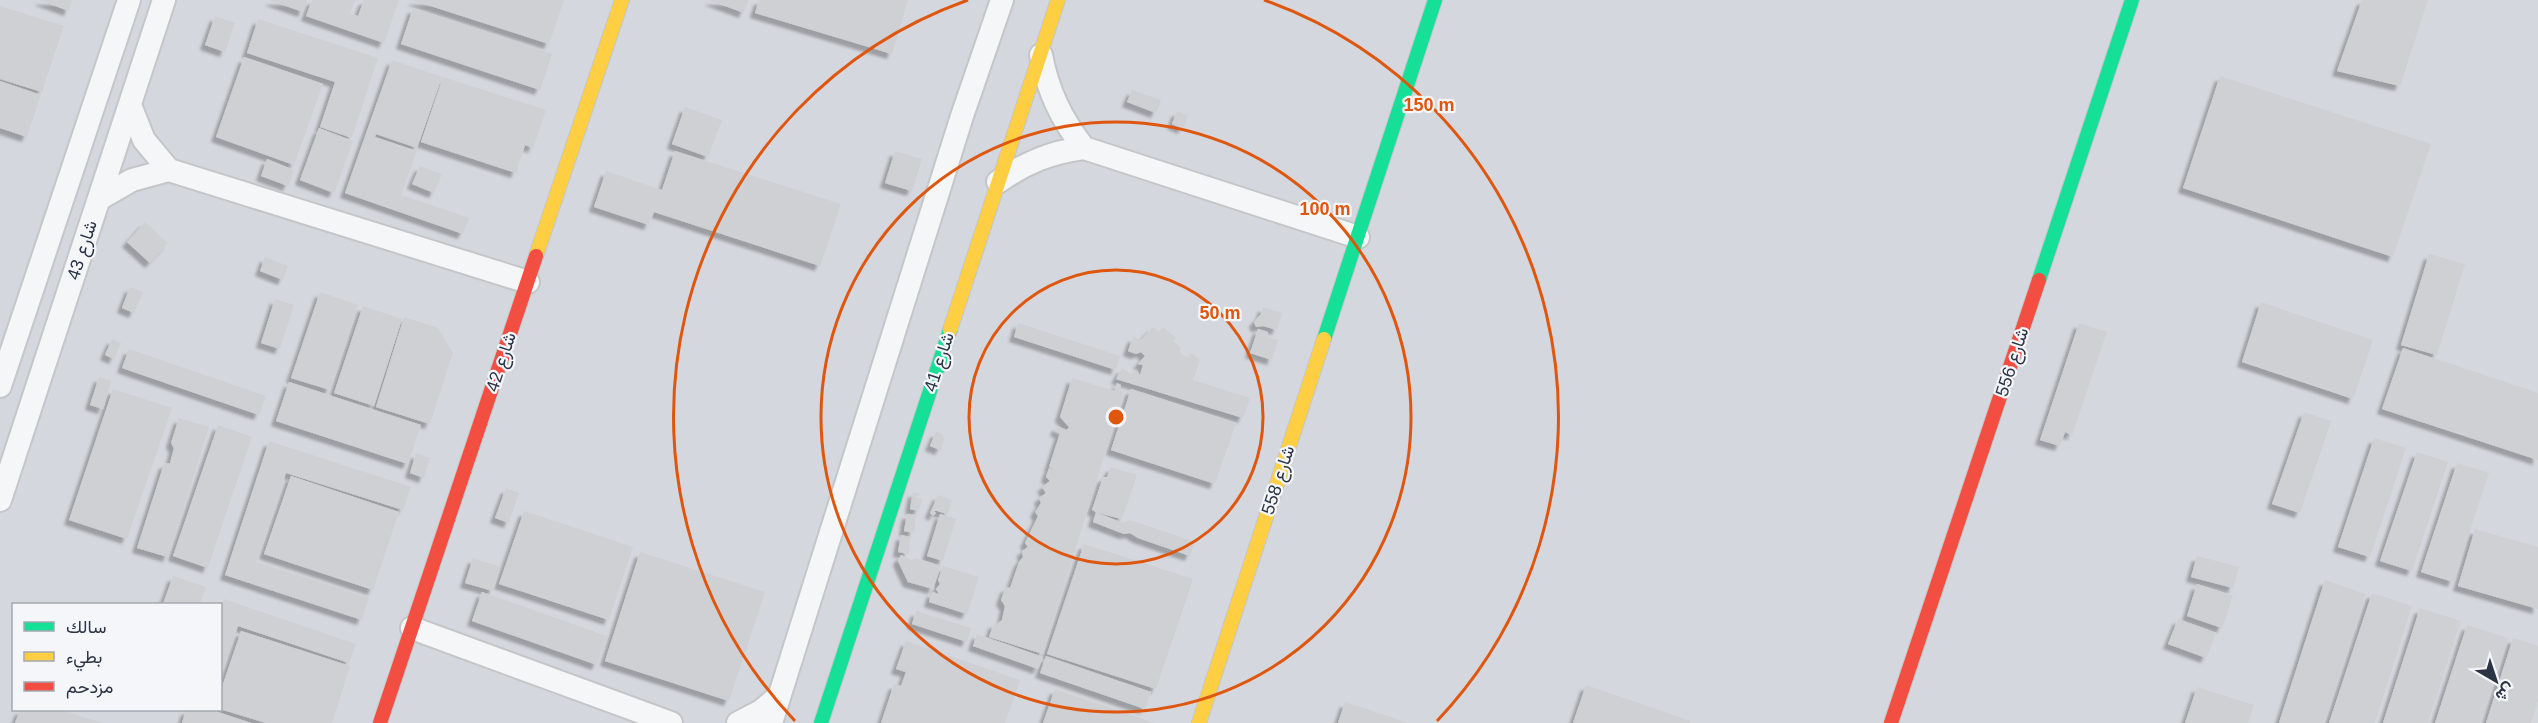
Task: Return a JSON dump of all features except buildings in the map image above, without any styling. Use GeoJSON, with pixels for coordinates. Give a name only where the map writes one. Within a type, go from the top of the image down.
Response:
{"type":"FeatureCollection","features":[{"type":"Feature","properties":{"kind":"street","name":"شارع 43"},"geometry":{"type":"LineString","coordinates":[[0,386],[129,0]]}},
{"type":"Feature","properties":{"kind":"street","name":"شارع 43"},"geometry":{"type":"LineString","coordinates":[[0,500],[164,0]]}},
{"type":"Feature","properties":{"kind":"street","name":"شارع 42"},"geometry":{"type":"LineString","coordinates":[[380,723],[622,0]]}},
{"type":"Feature","properties":{"kind":"street"},"geometry":{"type":"LineString","coordinates":[[771,723],[962,116],[1002,0]]}},
{"type":"Feature","properties":{"kind":"street","name":"شارع 41"},"geometry":{"type":"LineString","coordinates":[[821,723],[1058,0]]}},
{"type":"Feature","properties":{"kind":"street","name":"شارع 558"},"geometry":{"type":"LineString","coordinates":[[1199,723],[1435,0]]}},
{"type":"Feature","properties":{"kind":"street","name":"شارع 556"},"geometry":{"type":"LineString","coordinates":[[1891,723],[2132,0]]}},
{"type":"Feature","properties":{"kind":"street"},"geometry":{"type":"LineString","coordinates":[[1040,54],[1055,104],[1067,127],[1084,148]]}},
{"type":"Feature","properties":{"kind":"street"},"geometry":{"type":"LineString","coordinates":[[130,105],[144,140],[169,170]]}},
{"type":"Feature","properties":{"kind":"street"},"geometry":{"type":"LineString","coordinates":[[998,182],[1038,158],[1060,151],[1084,148],[1358,237]]}},
{"type":"Feature","properties":{"kind":"street"},"geometry":{"type":"LineString","coordinates":[[99,199],[132,180],[169,170],[528,282]]}},
{"type":"Feature","properties":{"kind":"street"},"geometry":{"type":"LineString","coordinates":[[412,628],[671,723]]}},
{"type":"Feature","properties":{"kind":"street"},"geometry":{"type":"LineString","coordinates":[[738,723],[761,711],[779,696]]}},
{"type":"Feature","properties":{"kind":"shaded area"},"geometry":{"type":"Polygon","coordinates":[[[0,0],[2538,0],[2538,723],[0,723],[0,0]]]}},
{"type":"Feature","properties":{"kind":"traffic: fast"},"geometry":{"type":"LineString","coordinates":[[1324,339],[1435,0]]}},
{"type":"Feature","properties":{"kind":"traffic: fast"},"geometry":{"type":"LineString","coordinates":[[2039,280],[2132,0]]}},
{"type":"Feature","properties":{"kind":"traffic: fast"},"geometry":{"type":"LineString","coordinates":[[821,723],[950,330]]}},
{"type":"Feature","properties":{"kind":"traffic: slow"},"geometry":{"type":"LineString","coordinates":[[536,256],[622,0]]}},
{"type":"Feature","properties":{"kind":"traffic: slow"},"geometry":{"type":"LineString","coordinates":[[950,330],[1058,0]]}},
{"type":"Feature","properties":{"kind":"traffic: slow"},"geometry":{"type":"LineString","coordinates":[[1199,723],[1324,339]]}},
{"type":"Feature","properties":{"kind":"traffic: jam"},"geometry":{"type":"LineString","coordinates":[[380,723],[536,256]]}},
{"type":"Feature","properties":{"kind":"traffic: jam"},"geometry":{"type":"LineString","coordinates":[[1891,723],[2039,280]]}}]}
